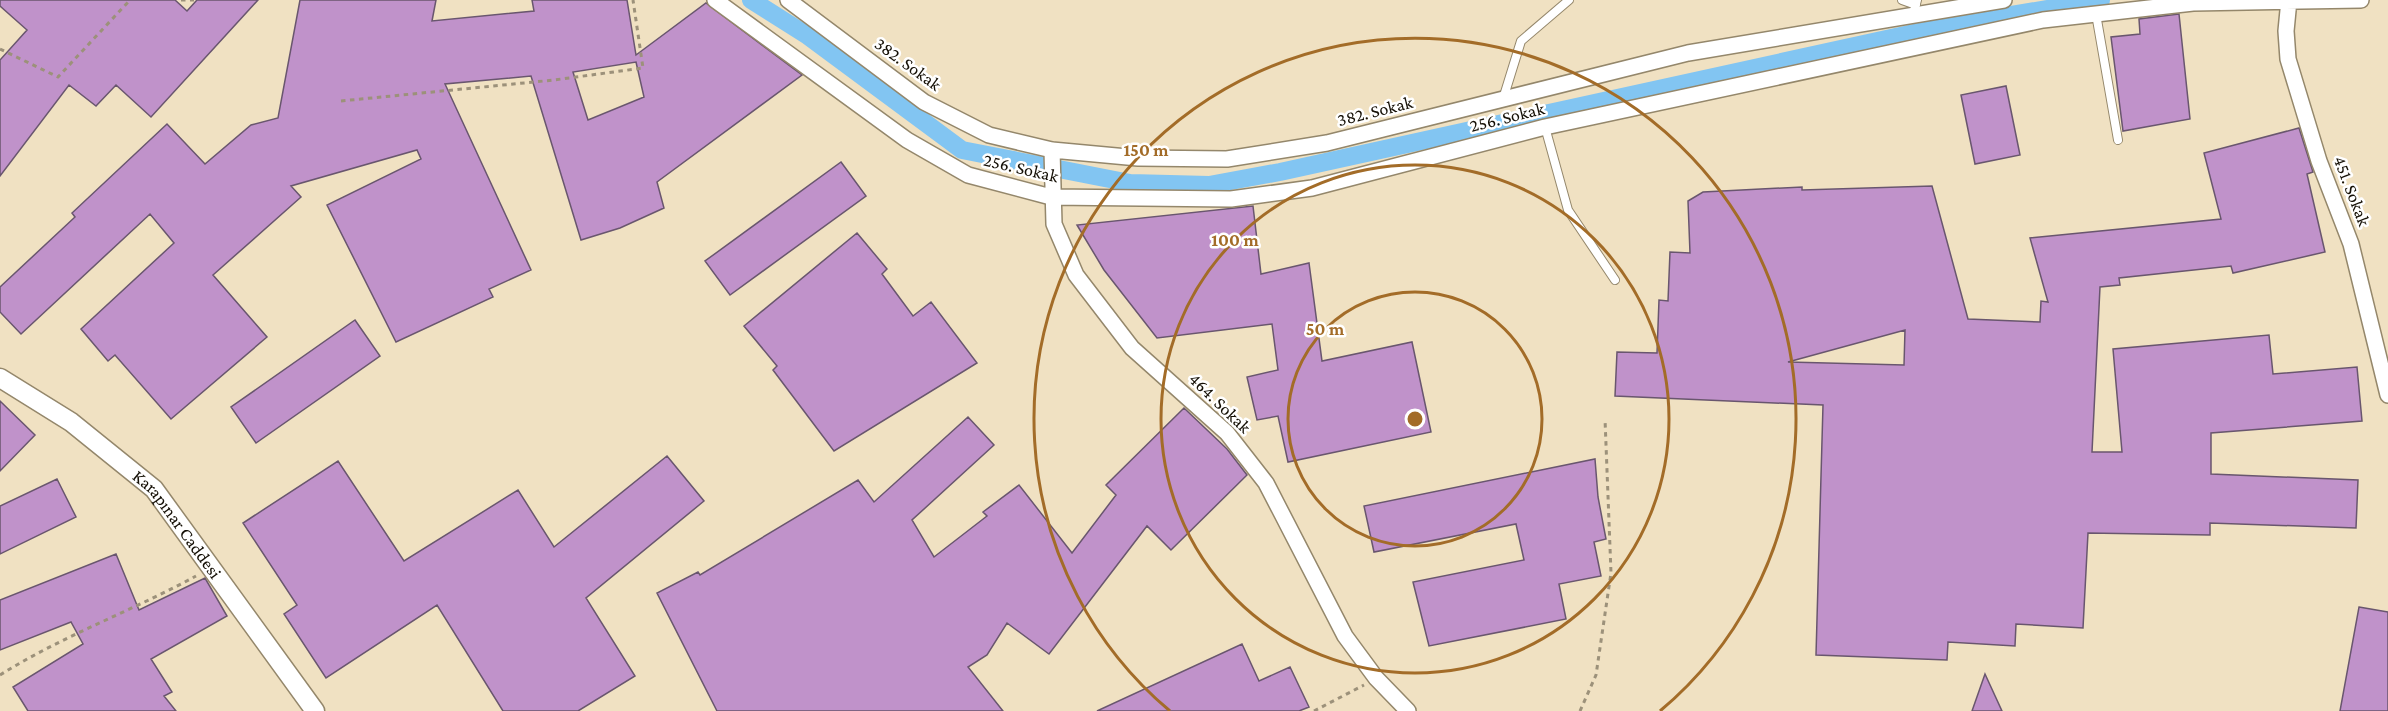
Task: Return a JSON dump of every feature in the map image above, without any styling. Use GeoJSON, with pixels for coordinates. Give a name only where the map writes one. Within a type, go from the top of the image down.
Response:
{"type":"FeatureCollection","features":[{"type":"Feature","properties":{"kind":"street","name":"256. Sokak"},"geometry":{"type":"LineString","coordinates":[[715,0],[907,140],[968,175],[1051,190],[1231,199],[1300,189],[1545,127],[2043,20],[2096,12],[2193,3],[2361,0]]}},
{"type":"Feature","properties":{"kind":"street","name":"382. Sokak"},"geometry":{"type":"LineString","coordinates":[[788,0],[924,102],[989,135],[1052,151],[1138,159],[1227,159],[1327,143],[1688,53],[1915,7],[2004,0]]}},
{"type":"Feature","properties":{"kind":"street","name":"451. Sokak"},"geometry":{"type":"LineString","coordinates":[[2289,2],[2286,31],[2288,59],[2319,161],[2352,244],[2388,395]]}},
{"type":"Feature","properties":{"kind":"street","name":"464. Sokak"},"geometry":{"type":"LineString","coordinates":[[1052,151],[1051,190],[1054,224],[1076,275],[1132,348],[1227,433],[1266,483],[1345,636],[1376,678],[1408,711]]}},
{"type":"Feature","properties":{"kind":"street","name":"Karapınar Caddesi"},"geometry":{"type":"LineString","coordinates":[[0,378],[71,422],[154,489],[315,711]]}},
{"type":"Feature","properties":{"kind":"lane"},"geometry":{"type":"LineString","coordinates":[[1503,99],[1521,41],[1569,0]]}},
{"type":"Feature","properties":{"kind":"lane"},"geometry":{"type":"LineString","coordinates":[[1902,0],[1915,7]]}},
{"type":"Feature","properties":{"kind":"lane"},"geometry":{"type":"LineString","coordinates":[[2096,12],[2118,140]]}},
{"type":"Feature","properties":{"kind":"lane"},"geometry":{"type":"LineString","coordinates":[[1545,127],[1568,210],[1615,280]]}},
{"type":"Feature","properties":{"kind":"path"},"geometry":{"type":"LineString","coordinates":[[0,49],[58,76],[130,0]]}},
{"type":"Feature","properties":{"kind":"path"},"geometry":{"type":"LineString","coordinates":[[181,0],[194,0]]}},
{"type":"Feature","properties":{"kind":"path"},"geometry":{"type":"LineString","coordinates":[[342,101],[554,80],[643,68],[633,0]]}},
{"type":"Feature","properties":{"kind":"path"},"geometry":{"type":"LineString","coordinates":[[1580,711],[1596,675],[1611,573],[1605,419]]}},
{"type":"Feature","properties":{"kind":"path"},"geometry":{"type":"LineString","coordinates":[[0,675],[34,653],[140,606],[211,568]]}},
{"type":"Feature","properties":{"kind":"path"},"geometry":{"type":"LineString","coordinates":[[1314,711],[1376,678]]}},
{"type":"Feature","properties":{"kind":"building"},"geometry":{"type":"Polygon","coordinates":[[[0,0],[175,0],[187,11],[197,0],[258,0],[151,117],[116,85],[96,106],[69,85],[0,176],[0,60],[27,30],[0,6],[0,0]]]}},
{"type":"Feature","properties":{"kind":"building"},"geometry":{"type":"Polygon","coordinates":[[[300,0],[436,0],[432,21],[534,11],[532,0],[627,0],[636,55],[706,3],[802,75],[657,182],[664,208],[620,228],[581,240],[531,76],[445,84],[531,270],[489,289],[493,297],[396,342],[327,205],[421,159],[417,150],[291,186],[301,197],[213,275],[267,337],[171,419],[115,355],[108,361],[81,329],[174,243],[150,214],[21,334],[0,312],[0,287],[75,217],[72,213],[167,124],[205,164],[251,125],[278,118],[300,0]],[[636,62],[573,72],[588,120],[644,97],[636,62]]]}},
{"type":"Feature","properties":{"kind":"building"},"geometry":{"type":"Polygon","coordinates":[[[2179,14],[2190,119],[2123,131],[2111,37],[2140,34],[2139,19],[2179,14]]]}},
{"type":"Feature","properties":{"kind":"building"},"geometry":{"type":"Polygon","coordinates":[[[2006,86],[2020,155],[1975,164],[1961,95],[2006,86]]]}},
{"type":"Feature","properties":{"kind":"building"},"geometry":{"type":"Polygon","coordinates":[[[2299,128],[2313,172],[2307,174],[2325,252],[2233,273],[2231,266],[2119,278],[2120,285],[2100,287],[2092,452],[2122,452],[2113,349],[2269,335],[2273,374],[2357,367],[2362,421],[2211,433],[2211,474],[2358,480],[2356,528],[2210,523],[2210,535],[2088,533],[2083,628],[2016,624],[2015,646],[1948,642],[1947,660],[1816,655],[1823,405],[1615,396],[1617,352],[1657,353],[1659,300],[1668,301],[1670,252],[1690,253],[1688,201],[1703,192],[1802,187],[1802,190],[1932,186],[1968,319],[2040,322],[2041,301],[2048,302],[2030,238],[2221,219],[2204,153],[2299,128]],[[1905,330],[1788,362],[1904,365],[1905,330]]]}},
{"type":"Feature","properties":{"kind":"building"},"geometry":{"type":"Polygon","coordinates":[[[841,162],[866,196],[730,295],[705,261],[841,162]]]}},
{"type":"Feature","properties":{"kind":"building"},"geometry":{"type":"Polygon","coordinates":[[[1253,206],[1261,274],[1309,263],[1322,361],[1412,342],[1431,432],[1288,462],[1278,416],[1257,420],[1247,377],[1278,370],[1272,324],[1157,338],[1104,270],[1077,225],[1253,206]]]}},
{"type":"Feature","properties":{"kind":"building"},"geometry":{"type":"Polygon","coordinates":[[[857,233],[887,269],[882,274],[913,316],[931,302],[977,363],[834,451],[773,370],[777,366],[744,326],[857,233]]]}},
{"type":"Feature","properties":{"kind":"building"},"geometry":{"type":"Polygon","coordinates":[[[355,320],[380,356],[256,443],[231,407],[355,320]]]}},
{"type":"Feature","properties":{"kind":"building"},"geometry":{"type":"Polygon","coordinates":[[[0,401],[35,435],[0,471],[0,401]]]}},
{"type":"Feature","properties":{"kind":"building"},"geometry":{"type":"Polygon","coordinates":[[[1184,408],[1227,449],[1247,475],[1171,550],[1147,526],[1049,654],[1007,623],[987,655],[968,667],[1003,711],[717,711],[657,593],[698,572],[700,575],[858,480],[874,502],[968,417],[994,445],[912,520],[934,557],[987,516],[983,512],[1019,485],[1072,553],[1116,495],[1106,485],[1184,408]]]}},
{"type":"Feature","properties":{"kind":"building"},"geometry":{"type":"Polygon","coordinates":[[[667,456],[704,501],[586,598],[635,676],[578,711],[503,711],[437,605],[326,678],[284,614],[297,605],[243,523],[338,461],[404,561],[518,490],[554,547],[667,456]]]}},
{"type":"Feature","properties":{"kind":"building"},"geometry":{"type":"Polygon","coordinates":[[[1595,459],[1598,497],[1606,539],[1594,542],[1601,576],[1559,584],[1566,619],[1429,646],[1413,582],[1524,560],[1516,524],[1374,552],[1364,506],[1595,459]]]}},
{"type":"Feature","properties":{"kind":"building"},"geometry":{"type":"Polygon","coordinates":[[[57,479],[76,517],[0,554],[0,506],[57,479]]]}},
{"type":"Feature","properties":{"kind":"building"},"geometry":{"type":"Polygon","coordinates":[[[116,554],[139,610],[205,578],[227,616],[151,659],[172,692],[164,696],[176,711],[28,711],[13,687],[83,644],[71,622],[0,650],[0,600],[116,554]]]}},
{"type":"Feature","properties":{"kind":"building"},"geometry":{"type":"Polygon","coordinates":[[[2359,607],[2388,612],[2388,711],[2340,711],[2359,607]]]}},
{"type":"Feature","properties":{"kind":"building"},"geometry":{"type":"Polygon","coordinates":[[[1242,644],[1259,681],[1290,667],[1309,707],[1299,711],[1097,711],[1242,644]]]}},
{"type":"Feature","properties":{"kind":"building"},"geometry":{"type":"Polygon","coordinates":[[[1985,674],[2002,711],[1972,711],[1985,674]]]}},
{"type":"Feature","properties":{"kind":"waterway"},"geometry":{"type":"LineString","coordinates":[[751,0],[808,36],[962,150],[1130,183],[1209,185],[1280,172],[1946,26],[2101,0]]}}]}
